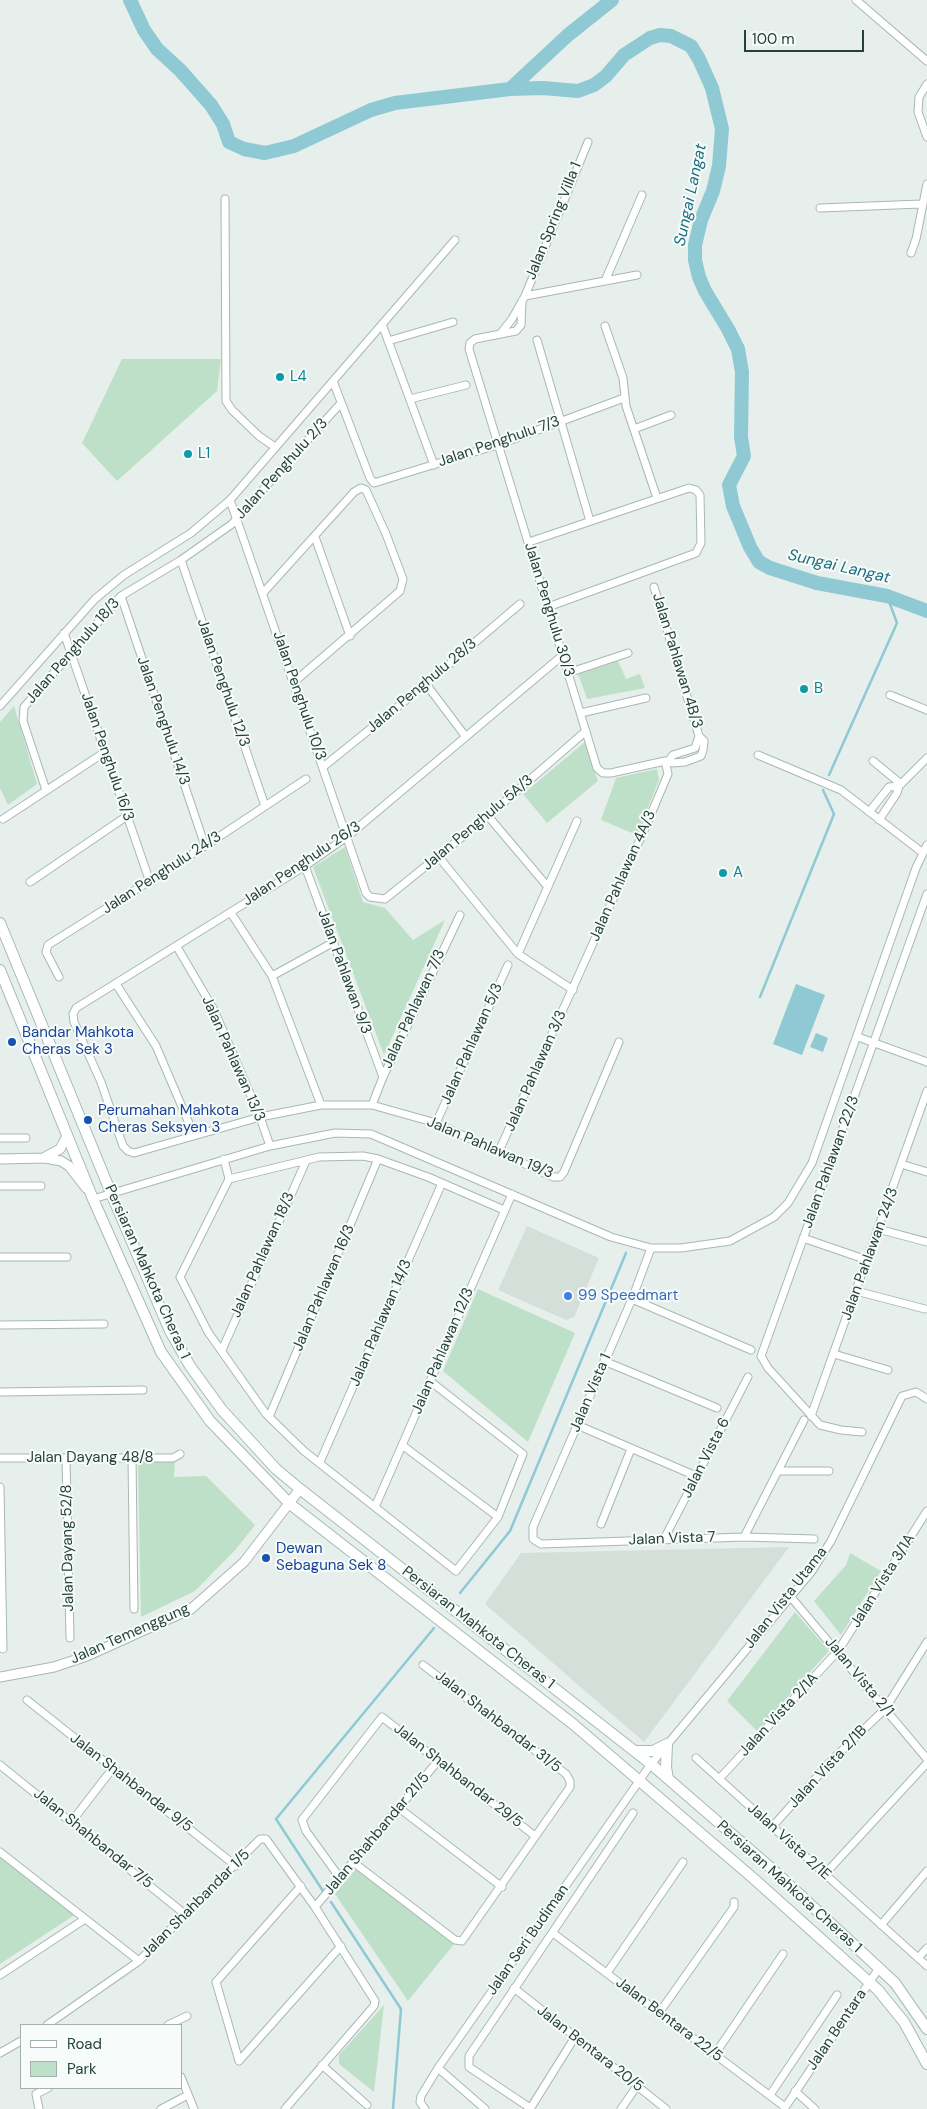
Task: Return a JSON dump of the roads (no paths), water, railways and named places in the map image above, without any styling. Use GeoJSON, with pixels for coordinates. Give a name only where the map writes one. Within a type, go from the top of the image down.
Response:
{"type":"FeatureCollection","features":[{"type":"Feature","properties":{"kind":"main road","name":"Persiaran Mahkota Cheras 1"},"geometry":{"type":"LineString","coordinates":[[0,923],[170,1331],[190,1366],[222,1410],[276,1469],[635,1751],[771,1868],[903,1992],[927,2029]]}},
{"type":"Feature","properties":{"kind":"main road","name":"Persiaran Mahkota Cheras 1"},"geometry":{"type":"LineString","coordinates":[[0,970],[93,1199],[161,1352],[210,1421],[290,1504],[573,1724],[640,1780],[869,1982],[892,2006],[927,2064]]}},
{"type":"Feature","properties":{"kind":"main road"},"geometry":{"type":"LineString","coordinates":[[635,1751],[653,1751],[667,1744],[666,1767],[668,1779]]}},
{"type":"Feature","properties":{"kind":"street"},"geometry":{"type":"LineString","coordinates":[[856,0],[927,61]]}},
{"type":"Feature","properties":{"kind":"street"},"geometry":{"type":"LineString","coordinates":[[927,84],[919,97],[918,112],[927,137]]}},
{"type":"Feature","properties":{"kind":"street","name":"Jalan Spring Villa 1"},"geometry":{"type":"LineString","coordinates":[[501,333],[524,298],[588,142]]}},
{"type":"Feature","properties":{"kind":"street"},"geometry":{"type":"LineString","coordinates":[[910,254],[916,239],[921,204],[927,184]]}},
{"type":"Feature","properties":{"kind":"street"},"geometry":{"type":"LineString","coordinates":[[605,281],[642,195]]}},
{"type":"Feature","properties":{"kind":"street"},"geometry":{"type":"LineString","coordinates":[[225,199],[226,402],[259,436],[276,447]]}},
{"type":"Feature","properties":{"kind":"street"},"geometry":{"type":"LineString","coordinates":[[820,208],[921,204]]}},
{"type":"Feature","properties":{"kind":"street"},"geometry":{"type":"LineString","coordinates":[[1,702],[95,599],[109,587],[191,533],[230,500],[455,240]]}},
{"type":"Feature","properties":{"kind":"street"},"geometry":{"type":"LineString","coordinates":[[524,298],[637,275]]}},
{"type":"Feature","properties":{"kind":"street","name":"Jalan Spring Villa 1"},"geometry":{"type":"LineString","coordinates":[[470,343],[475,339],[516,331],[521,325],[524,298]]}},
{"type":"Feature","properties":{"kind":"street"},"geometry":{"type":"LineString","coordinates":[[388,341],[453,322]]}},
{"type":"Feature","properties":{"kind":"street"},"geometry":{"type":"LineString","coordinates":[[382,324],[434,465]]}},
{"type":"Feature","properties":{"kind":"street"},"geometry":{"type":"LineString","coordinates":[[605,326],[623,378],[624,398],[657,498]]}},
{"type":"Feature","properties":{"kind":"street"},"geometry":{"type":"LineString","coordinates":[[536,340],[590,521]]}},
{"type":"Feature","properties":{"kind":"street","name":"Jalan Penghulu 30/3"},"geometry":{"type":"LineString","coordinates":[[470,343],[469,348],[500,444],[597,768],[603,773],[611,774],[667,761]]}},
{"type":"Feature","properties":{"kind":"street"},"geometry":{"type":"LineString","coordinates":[[333,381],[341,403]]}},
{"type":"Feature","properties":{"kind":"street"},"geometry":{"type":"LineString","coordinates":[[410,399],[466,384]]}},
{"type":"Feature","properties":{"kind":"street","name":"Jalan Penghulu 7/3"},"geometry":{"type":"LineString","coordinates":[[341,403],[370,478],[374,483],[500,444],[624,398]]}},
{"type":"Feature","properties":{"kind":"street","name":"Jalan Penghulu 2/3"},"geometry":{"type":"LineString","coordinates":[[222,533],[237,520],[341,403]]}},
{"type":"Feature","properties":{"kind":"street"},"geometry":{"type":"LineString","coordinates":[[634,429],[671,415]]}},
{"type":"Feature","properties":{"kind":"street"},"geometry":{"type":"LineString","coordinates":[[265,591],[354,492],[361,488],[369,494],[403,579],[400,591],[350,636],[295,681]]}},
{"type":"Feature","properties":{"kind":"street"},"geometry":{"type":"LineString","coordinates":[[529,542],[689,488],[696,490],[700,495],[700,549],[696,553],[548,607]]}},
{"type":"Feature","properties":{"kind":"street","name":"Jalan Penghulu 10/3"},"geometry":{"type":"LineString","coordinates":[[230,500],[265,591],[366,893]]}},
{"type":"Feature","properties":{"kind":"street","name":"Jalan Penghulu 18/3"},"geometry":{"type":"LineString","coordinates":[[46,790],[23,721],[24,707],[121,596],[222,533]]}},
{"type":"Feature","properties":{"kind":"street"},"geometry":{"type":"LineString","coordinates":[[315,536],[350,636]]}},
{"type":"Feature","properties":{"kind":"street","name":"Jalan Penghulu 12/3"},"geometry":{"type":"LineString","coordinates":[[181,560],[265,806]]}},
{"type":"Feature","properties":{"kind":"street","name":"Jalan Pahlawan 4B/3"},"geometry":{"type":"LineString","coordinates":[[654,587],[699,736],[695,748],[673,755],[667,761]]}},
{"type":"Feature","properties":{"kind":"street","name":"Jalan Penghulu 14/3"},"geometry":{"type":"LineString","coordinates":[[121,596],[205,846]]}},
{"type":"Feature","properties":{"kind":"street","name":"Jalan Penghulu 28/3"},"geometry":{"type":"LineString","coordinates":[[324,767],[520,604]]}},
{"type":"Feature","properties":{"kind":"street","name":"Jalan Penghulu 16/3"},"geometry":{"type":"LineString","coordinates":[[64,633],[150,882]]}},
{"type":"Feature","properties":{"kind":"street"},"geometry":{"type":"LineString","coordinates":[[568,672],[628,653]]}},
{"type":"Feature","properties":{"kind":"street","name":"Jalan Penghulu 26/3"},"geometry":{"type":"LineString","coordinates":[[128,1151],[123,1146],[102,1082],[74,1022],[73,1014],[76,1008],[231,913],[348,836],[563,655]]}},
{"type":"Feature","properties":{"kind":"street"},"geometry":{"type":"LineString","coordinates":[[426,684],[466,737]]}},
{"type":"Feature","properties":{"kind":"street"},"geometry":{"type":"LineString","coordinates":[[890,695],[927,710]]}},
{"type":"Feature","properties":{"kind":"street"},"geometry":{"type":"LineString","coordinates":[[580,713],[646,698]]}},
{"type":"Feature","properties":{"kind":"street","name":"Jalan Penghulu 5A/3"},"geometry":{"type":"LineString","coordinates":[[366,893],[370,897],[384,899],[488,816],[586,731]]}},
{"type":"Feature","properties":{"kind":"street"},"geometry":{"type":"LineString","coordinates":[[3,819],[105,752]]}},
{"type":"Feature","properties":{"kind":"street"},"geometry":{"type":"LineString","coordinates":[[758,755],[830,784],[923,853]]}},
{"type":"Feature","properties":{"kind":"street"},"geometry":{"type":"LineString","coordinates":[[879,820],[897,793],[900,785],[927,758]]}},
{"type":"Feature","properties":{"kind":"street","name":"Jalan Pahlawan 4A/3"},"geometry":{"type":"LineString","coordinates":[[573,990],[668,774],[667,761]]}},
{"type":"Feature","properties":{"kind":"street"},"geometry":{"type":"LineString","coordinates":[[873,761],[900,785]]}},
{"type":"Feature","properties":{"kind":"street","name":"Jalan Penghulu 24/3"},"geometry":{"type":"LineString","coordinates":[[59,977],[46,952],[48,945],[150,882],[306,779]]}},
{"type":"Feature","properties":{"kind":"street"},"geometry":{"type":"LineString","coordinates":[[869,812],[889,786],[900,785]]}},
{"type":"Feature","properties":{"kind":"street"},"geometry":{"type":"LineString","coordinates":[[30,882],[127,816]]}},
{"type":"Feature","properties":{"kind":"street"},"geometry":{"type":"LineString","coordinates":[[488,816],[548,888]]}},
{"type":"Feature","properties":{"kind":"street"},"geometry":{"type":"LineString","coordinates":[[518,954],[577,820]]}},
{"type":"Feature","properties":{"kind":"street"},"geometry":{"type":"LineString","coordinates":[[0,1159],[45,1158],[61,1160],[69,1166],[93,1199],[270,1146],[335,1133],[372,1134],[611,1237],[651,1248],[681,1248],[730,1241],[774,1217],[788,1203],[812,1163],[927,845]]}},
{"type":"Feature","properties":{"kind":"street"},"geometry":{"type":"LineString","coordinates":[[438,856],[518,954],[573,990]]}},
{"type":"Feature","properties":{"kind":"street","name":"Jalan Pahlawan 9/3"},"geometry":{"type":"LineString","coordinates":[[305,866],[383,1078]]}},
{"type":"Feature","properties":{"kind":"street","name":"Jalan Pahlawan 22/3"},"geometry":{"type":"LineString","coordinates":[[807,1418],[768,1368],[761,1356],[927,894]]}},
{"type":"Feature","properties":{"kind":"street"},"geometry":{"type":"LineString","coordinates":[[231,913],[272,976],[321,1105]]}},
{"type":"Feature","properties":{"kind":"street","name":"Jalan Pahlawan 7/3"},"geometry":{"type":"LineString","coordinates":[[372,1105],[460,915]]}},
{"type":"Feature","properties":{"kind":"street"},"geometry":{"type":"LineString","coordinates":[[272,976],[334,942]]}},
{"type":"Feature","properties":{"kind":"street","name":"Jalan Pahlawan 13/3"},"geometry":{"type":"LineString","coordinates":[[177,947],[214,1010],[260,1117],[270,1146]]}},
{"type":"Feature","properties":{"kind":"street","name":"Jalan Pahlawan 5/3"},"geometry":{"type":"LineString","coordinates":[[436,1124],[508,965]]}},
{"type":"Feature","properties":{"kind":"street"},"geometry":{"type":"LineString","coordinates":[[116,984],[156,1046],[194,1135]]}},
{"type":"Feature","properties":{"kind":"street","name":"Jalan Pahlawan 3/3"},"geometry":{"type":"LineString","coordinates":[[499,1151],[573,990]]}},
{"type":"Feature","properties":{"kind":"street"},"geometry":{"type":"LineString","coordinates":[[858,1037],[927,1062]]}},
{"type":"Feature","properties":{"kind":"street","name":"Jalan Pahlawan 19/3"},"geometry":{"type":"LineString","coordinates":[[128,1151],[134,1153],[260,1117],[321,1105],[372,1105],[436,1124],[553,1177],[560,1177],[564,1172],[619,1042]]}},
{"type":"Feature","properties":{"kind":"street","name":"Jalan Pahlawan 24/3"},"geometry":{"type":"LineString","coordinates":[[744,1537],[807,1418],[834,1354],[901,1164],[925,1103],[927,1091]]}},
{"type":"Feature","properties":{"kind":"street"},"geometry":{"type":"LineString","coordinates":[[45,1158],[60,1149],[68,1136]]}},
{"type":"Feature","properties":{"kind":"street"},"geometry":{"type":"LineString","coordinates":[[0,1138],[26,1138]]}},
{"type":"Feature","properties":{"kind":"street"},"geometry":{"type":"LineString","coordinates":[[229,1179],[319,1157],[347,1155],[378,1159],[442,1183],[504,1210]]}},
{"type":"Feature","properties":{"kind":"street"},"geometry":{"type":"LineString","coordinates":[[224,1159],[229,1179],[180,1276],[208,1332],[268,1417],[304,1451],[456,1571],[498,1518],[523,1454],[430,1381]]}},
{"type":"Feature","properties":{"kind":"street","name":"Jalan Pahlawan 16/3"},"geometry":{"type":"LineString","coordinates":[[268,1417],[378,1159]]}},
{"type":"Feature","properties":{"kind":"street","name":"Jalan Pahlawan 18/3"},"geometry":{"type":"LineString","coordinates":[[222,1350],[306,1161]]}},
{"type":"Feature","properties":{"kind":"street"},"geometry":{"type":"LineString","coordinates":[[901,1164],[927,1172]]}},
{"type":"Feature","properties":{"kind":"street","name":"Jalan Pahlawan 14/3"},"geometry":{"type":"LineString","coordinates":[[320,1462],[442,1183]]}},
{"type":"Feature","properties":{"kind":"street"},"geometry":{"type":"LineString","coordinates":[[0,1186],[41,1186]]}},
{"type":"Feature","properties":{"kind":"street","name":"Jalan Pahlawan 12/3"},"geometry":{"type":"LineString","coordinates":[[375,1507],[512,1194]]}},
{"type":"Feature","properties":{"kind":"street"},"geometry":{"type":"LineString","coordinates":[[878,1228],[927,1242]]}},
{"type":"Feature","properties":{"kind":"street"},"geometry":{"type":"LineString","coordinates":[[803,1238],[867,1260]]}},
{"type":"Feature","properties":{"kind":"street","name":"Jalan Vista 1"},"geometry":{"type":"LineString","coordinates":[[533,1539],[533,1527],[632,1299],[651,1248]]}},
{"type":"Feature","properties":{"kind":"street"},"geometry":{"type":"LineString","coordinates":[[0,1257],[67,1257]]}},
{"type":"Feature","properties":{"kind":"street"},"geometry":{"type":"LineString","coordinates":[[856,1291],[925,1310]]}},
{"type":"Feature","properties":{"kind":"street"},"geometry":{"type":"LineString","coordinates":[[632,1299],[751,1350]]}},
{"type":"Feature","properties":{"kind":"street"},"geometry":{"type":"LineString","coordinates":[[0,1325],[104,1324]]}},
{"type":"Feature","properties":{"kind":"street"},"geometry":{"type":"LineString","coordinates":[[834,1354],[888,1370]]}},
{"type":"Feature","properties":{"kind":"street"},"geometry":{"type":"LineString","coordinates":[[604,1361],[717,1408]]}},
{"type":"Feature","properties":{"kind":"street","name":"Jalan Vista 6"},"geometry":{"type":"LineString","coordinates":[[664,1539],[748,1377]]}},
{"type":"Feature","properties":{"kind":"street"},"geometry":{"type":"LineString","coordinates":[[0,1392],[143,1390]]}},
{"type":"Feature","properties":{"kind":"street","name":"Jalan Vista Utama"},"geometry":{"type":"LineString","coordinates":[[640,1780],[667,1744],[812,1571],[831,1541],[902,1396],[916,1392],[927,1399]]}},
{"type":"Feature","properties":{"kind":"street"},"geometry":{"type":"LineString","coordinates":[[807,1418],[820,1425],[862,1432]]}},
{"type":"Feature","properties":{"kind":"street"},"geometry":{"type":"LineString","coordinates":[[577,1425],[696,1476]]}},
{"type":"Feature","properties":{"kind":"street"},"geometry":{"type":"LineString","coordinates":[[402,1445],[498,1518]]}},
{"type":"Feature","properties":{"kind":"street"},"geometry":{"type":"LineString","coordinates":[[601,1524],[631,1448]]}},
{"type":"Feature","properties":{"kind":"street","name":"Jalan Dayang 48/8"},"geometry":{"type":"LineString","coordinates":[[0,1458],[173,1458],[180,1454]]}},
{"type":"Feature","properties":{"kind":"street"},"geometry":{"type":"LineString","coordinates":[[132,1457],[134,1609]]}},
{"type":"Feature","properties":{"kind":"street","name":"Jalan Dayang 52/8"},"geometry":{"type":"LineString","coordinates":[[66,1458],[70,1638]]}},
{"type":"Feature","properties":{"kind":"street"},"geometry":{"type":"LineString","coordinates":[[778,1471],[829,1472]]}},
{"type":"Feature","properties":{"kind":"street"},"geometry":{"type":"LineString","coordinates":[[0,1487],[3,1649]]}},
{"type":"Feature","properties":{"kind":"street","name":"Jalan Temenggung"},"geometry":{"type":"LineString","coordinates":[[0,1677],[54,1667],[87,1656],[191,1609],[244,1562],[300,1489]]}},
{"type":"Feature","properties":{"kind":"street","name":"Jalan Vista 3/1A"},"geometry":{"type":"LineString","coordinates":[[838,1651],[927,1510]]}},
{"type":"Feature","properties":{"kind":"street","name":"Jalan Vista 7"},"geometry":{"type":"LineString","coordinates":[[533,1539],[540,1544],[744,1537],[814,1539]]}},
{"type":"Feature","properties":{"kind":"street","name":"Jalan Vista 2/1"},"geometry":{"type":"LineString","coordinates":[[790,1596],[927,1759]]}},
{"type":"Feature","properties":{"kind":"street","name":"Jalan Vista 2/1B"},"geometry":{"type":"LineString","coordinates":[[772,1827],[831,1762],[885,1709],[927,1642]]}},
{"type":"Feature","properties":{"kind":"street","name":"Jalan Vista 2/1A"},"geometry":{"type":"LineString","coordinates":[[719,1779],[838,1651]]}},
{"type":"Feature","properties":{"kind":"street","name":"Jalan Shahbandar 31/5"},"geometry":{"type":"LineString","coordinates":[[423,1665],[566,1774],[570,1781],[567,1790],[535,1836]]}},
{"type":"Feature","properties":{"kind":"street","name":"Jalan Shahbandar 9/5"},"geometry":{"type":"LineString","coordinates":[[27,1700],[236,1866]]}},
{"type":"Feature","properties":{"kind":"street","name":"Jalan Shahbandar 29/5"},"geometry":{"type":"LineString","coordinates":[[340,1878],[306,1831],[302,1820],[382,1717],[535,1836]]}},
{"type":"Feature","properties":{"kind":"street","name":"Jalan Vista 2/1E"},"geometry":{"type":"LineString","coordinates":[[696,1758],[927,1966]]}},
{"type":"Feature","properties":{"kind":"street","name":"Jalan Shahbandar 21/5"},"geometry":{"type":"LineString","coordinates":[[315,1907],[438,1760]]}},
{"type":"Feature","properties":{"kind":"street","name":"Jalan Shahbandar 7/5"},"geometry":{"type":"LineString","coordinates":[[0,1764],[186,1915]]}},
{"type":"Feature","properties":{"kind":"street"},"geometry":{"type":"LineString","coordinates":[[825,1874],[927,1764]]}},
{"type":"Feature","properties":{"kind":"street"},"geometry":{"type":"LineString","coordinates":[[72,1821],[113,1768]]}},
{"type":"Feature","properties":{"kind":"street","name":"Jalan Seri Budiman"},"geometry":{"type":"LineString","coordinates":[[424,2109],[420,2102],[438,2068],[640,1780]]}},
{"type":"Feature","properties":{"kind":"street"},"geometry":{"type":"LineString","coordinates":[[398,1808],[502,1887]]}},
{"type":"Feature","properties":{"kind":"street"},"geometry":{"type":"LineString","coordinates":[[575,2037],[530,2109],[468,2067],[467,2062],[514,1988],[633,1813]]}},
{"type":"Feature","properties":{"kind":"street"},"geometry":{"type":"LineString","coordinates":[[354,1862],[455,1940],[465,1940],[535,1836]]}},
{"type":"Feature","properties":{"kind":"street","name":"Jalan Shahbandar 1/5"},"geometry":{"type":"LineString","coordinates":[[48,2024],[139,1961],[236,1866],[260,1839],[266,1839],[315,1907],[375,1998],[374,2006],[322,2065]]}},
{"type":"Feature","properties":{"kind":"street"},"geometry":{"type":"LineString","coordinates":[[0,1852],[139,1961]]}},
{"type":"Feature","properties":{"kind":"street"},"geometry":{"type":"LineString","coordinates":[[607,1973],[683,1862]]}},
{"type":"Feature","properties":{"kind":"street"},"geometry":{"type":"LineString","coordinates":[[881,1926],[927,1871]]}},
{"type":"Feature","properties":{"kind":"street"},"geometry":{"type":"LineString","coordinates":[[300,1886],[216,1982],[239,2061],[341,1946]]}},
{"type":"Feature","properties":{"kind":"street"},"geometry":{"type":"LineString","coordinates":[[658,2013],[734,1907],[734,1902]]}},
{"type":"Feature","properties":{"kind":"street"},"geometry":{"type":"LineString","coordinates":[[0,1975],[85,1918]]}},
{"type":"Feature","properties":{"kind":"street","name":"Jalan Bentara 22/5"},"geometry":{"type":"LineString","coordinates":[[553,1933],[770,2095],[784,2108]]}},
{"type":"Feature","properties":{"kind":"street"},"geometry":{"type":"LineString","coordinates":[[918,1958],[927,1948]]}},
{"type":"Feature","properties":{"kind":"street"},"geometry":{"type":"LineString","coordinates":[[715,2054],[783,1954]]}},
{"type":"Feature","properties":{"kind":"street","name":"Jalan Bentara"},"geometry":{"type":"LineString","coordinates":[[784,2108],[879,1968]]}},
{"type":"Feature","properties":{"kind":"street","name":"Jalan Bentara 20/5"},"geometry":{"type":"LineString","coordinates":[[514,1988],[666,2109]]}},
{"type":"Feature","properties":{"kind":"street"},"geometry":{"type":"LineString","coordinates":[[770,2095],[837,1995]]}},
{"type":"Feature","properties":{"kind":"street"},"geometry":{"type":"LineString","coordinates":[[170,2024],[187,2016]]}},
{"type":"Feature","properties":{"kind":"street"},"geometry":{"type":"LineString","coordinates":[[0,2053],[20,2042]]}},
{"type":"Feature","properties":{"kind":"street"},"geometry":{"type":"LineString","coordinates":[[285,2109],[322,2065],[367,2105]]}},
{"type":"Feature","properties":{"kind":"street"},"geometry":{"type":"LineString","coordinates":[[438,2068],[485,2109]]}},
{"type":"Feature","properties":{"kind":"street"},"geometry":{"type":"LineString","coordinates":[[182,2080],[194,2109]]}},
{"type":"Feature","properties":{"kind":"street"},"geometry":{"type":"LineString","coordinates":[[621,2109],[637,2086]]}},
{"type":"Feature","properties":{"kind":"street"},"geometry":{"type":"LineString","coordinates":[[39,2109],[36,2094],[46,2089]]}},
{"type":"Feature","properties":{"kind":"street"},"geometry":{"type":"LineString","coordinates":[[795,2091],[815,2109]]}},
{"type":"Feature","properties":{"kind":"street"},"geometry":{"type":"LineString","coordinates":[[161,2109],[188,2095]]}},
{"type":"Feature","properties":{"kind":"street"},"geometry":{"type":"LineString","coordinates":[[802,2109],[807,2102]]}},
{"type":"Feature","properties":{"kind":"water"},"geometry":{"type":"Polygon","coordinates":[[[796,984],[825,995],[802,1055],[773,1044],[796,984]]]}},
{"type":"Feature","properties":{"kind":"water"},"geometry":{"type":"Polygon","coordinates":[[[816,1033],[828,1038],[823,1052],[810,1047],[816,1033]]]}},
{"type":"Feature","properties":{"kind":"waterway","name":"Sungai Langat"},"geometry":{"type":"LineString","coordinates":[[130,0],[144,30],[157,49],[180,70],[211,105],[223,124],[229,142],[244,149],[265,153],[294,146],[371,110],[395,103],[510,89],[543,88],[578,91],[594,85],[606,76],[624,55],[650,38],[660,35],[671,36],[691,46],[712,88],[722,129],[719,166],[713,191],[701,220],[695,245],[695,260],[705,291],[738,349],[742,372],[741,437],[744,456],[729,485],[733,506],[750,547],[759,562],[770,568],[817,583],[887,596],[927,611]]}},
{"type":"Feature","properties":{"kind":"waterway"},"geometry":{"type":"LineString","coordinates":[[510,89],[568,35],[612,0]]}},
{"type":"Feature","properties":{"kind":"waterway"},"geometry":{"type":"LineString","coordinates":[[829,775],[897,623],[887,596]]}},
{"type":"Feature","properties":{"kind":"waterway"},"geometry":{"type":"LineString","coordinates":[[760,997],[834,814],[823,790]]}},
{"type":"Feature","properties":{"kind":"waterway"},"geometry":{"type":"LineString","coordinates":[[460,1593],[510,1531],[626,1253]]}},
{"type":"Feature","properties":{"kind":"waterway"},"geometry":{"type":"LineString","coordinates":[[323,1891],[276,1819],[434,1628]]}},
{"type":"Feature","properties":{"kind":"waterway"},"geometry":{"type":"LineString","coordinates":[[331,1902],[401,2009],[393,2109]]}},
{"type":"Feature","properties":{"kind":"place","name":"L4"},"geometry":{"type":"Point","coordinates":[280,377]}},
{"type":"Feature","properties":{"kind":"place","name":"L1"},"geometry":{"type":"Point","coordinates":[188,454]}},
{"type":"Feature","properties":{"kind":"place","name":"B"},"geometry":{"type":"Point","coordinates":[804,689]}},
{"type":"Feature","properties":{"kind":"place","name":"A"},"geometry":{"type":"Point","coordinates":[723,873]}},
{"type":"Feature","properties":{"kind":"place","name":"Bandar Mahkota Cheras Sek 3"},"geometry":{"type":"Point","coordinates":[12,1042]}},
{"type":"Feature","properties":{"kind":"place","name":"Perumahan Mahkota Cheras Seksyen 3"},"geometry":{"type":"Point","coordinates":[88,1120]}},
{"type":"Feature","properties":{"kind":"place","name":"99 Speedmart"},"geometry":{"type":"Point","coordinates":[568,1296]}},
{"type":"Feature","properties":{"kind":"place","name":"Dewan Sebaguna Sek 8"},"geometry":{"type":"Point","coordinates":[266,1558]}}]}
